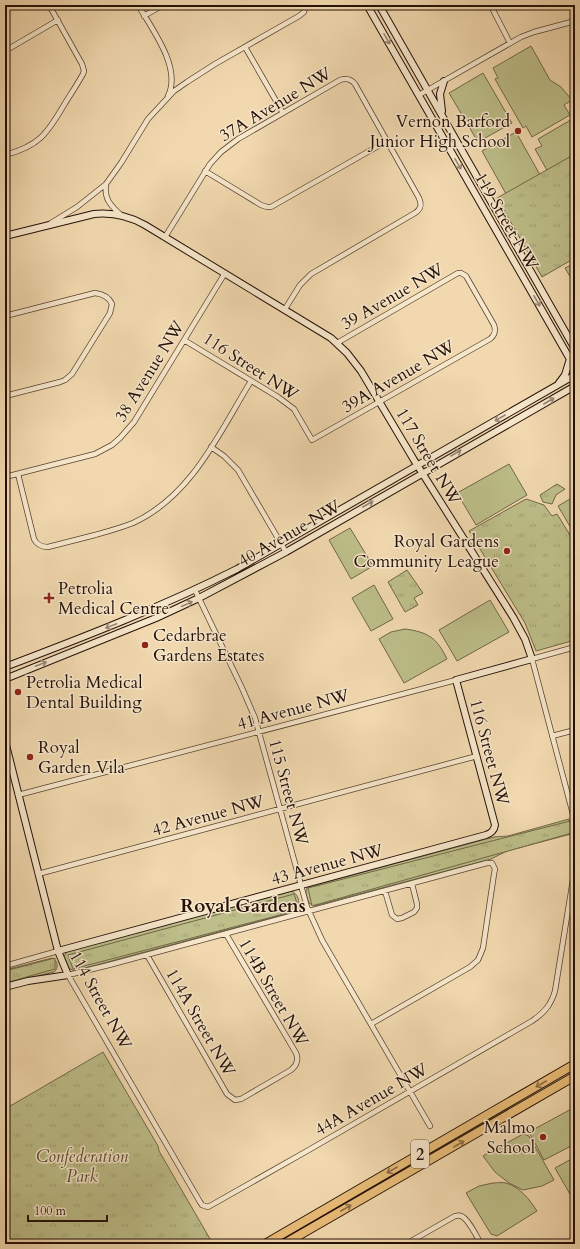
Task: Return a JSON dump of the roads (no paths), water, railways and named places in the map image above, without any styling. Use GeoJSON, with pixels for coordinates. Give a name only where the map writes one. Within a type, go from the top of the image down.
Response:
{"type":"FeatureCollection","features":[{"type":"Feature","properties":{"kind":"highway","name":"2"},"geometry":{"type":"LineString","coordinates":[[265,1244],[575,1064]]}},
{"type":"Feature","properties":{"kind":"highway","name":"2"},"geometry":{"type":"LineString","coordinates":[[284,1244],[575,1076]]}},
{"type":"Feature","properties":{"kind":"street"},"geometry":{"type":"LineString","coordinates":[[5,154],[29,146],[44,135],[53,124],[82,77],[84,70],[82,64],[49,5]]}},
{"type":"Feature","properties":{"kind":"street"},"geometry":{"type":"LineString","coordinates":[[47,225],[77,207],[106,184],[146,123],[170,93],[172,76],[170,65],[164,50],[138,5]]}},
{"type":"Feature","properties":{"kind":"street"},"geometry":{"type":"LineString","coordinates":[[144,16],[162,5]]}},
{"type":"Feature","properties":{"kind":"street","name":"119 Street NW"},"geometry":{"type":"LineString","coordinates":[[367,5],[575,368]]}},
{"type":"Feature","properties":{"kind":"street","name":"119 Street NW"},"geometry":{"type":"LineString","coordinates":[[379,5],[575,348]]}},
{"type":"Feature","properties":{"kind":"street"},"geometry":{"type":"LineString","coordinates":[[493,5],[510,43]]}},
{"type":"Feature","properties":{"kind":"street"},"geometry":{"type":"LineString","coordinates":[[167,98],[187,82],[299,16],[304,12],[306,6]]}},
{"type":"Feature","properties":{"kind":"street"},"geometry":{"type":"LineString","coordinates":[[5,51],[58,20]]}},
{"type":"Feature","properties":{"kind":"street"},"geometry":{"type":"LineString","coordinates":[[419,95],[510,43],[534,32],[575,21]]}},
{"type":"Feature","properties":{"kind":"street"},"geometry":{"type":"LineString","coordinates":[[245,47],[283,113]]}},
{"type":"Feature","properties":{"kind":"street","name":"37A Avenue NW"},"geometry":{"type":"LineString","coordinates":[[165,237],[205,171],[226,147],[340,80],[349,79],[355,84],[387,141]]}},
{"type":"Feature","properties":{"kind":"street"},"geometry":{"type":"LineString","coordinates":[[443,116],[440,94],[444,81]]}},
{"type":"Feature","properties":{"kind":"street"},"geometry":{"type":"LineString","coordinates":[[205,171],[261,205],[267,207],[274,206],[387,141],[419,198],[421,207],[415,214],[311,274],[300,285],[285,309]]}},
{"type":"Feature","properties":{"kind":"street"},"geometry":{"type":"LineString","coordinates":[[106,184],[105,193],[107,199],[121,214]]}},
{"type":"Feature","properties":{"kind":"street"},"geometry":{"type":"LineString","coordinates":[[5,236],[94,214],[121,214]]}},
{"type":"Feature","properties":{"kind":"street","name":"117 Street NW"},"geometry":{"type":"LineString","coordinates":[[121,214],[133,218],[325,334],[337,343],[361,370],[417,466],[513,616],[525,639],[532,659],[574,812],[575,822]]}},
{"type":"Feature","properties":{"kind":"street","name":"38 Avenue NW"},"geometry":{"type":"LineString","coordinates":[[5,477],[94,454],[112,445],[120,438],[134,422],[225,273]]}},
{"type":"Feature","properties":{"kind":"street","name":"39 Avenue NW"},"geometry":{"type":"LineString","coordinates":[[337,343],[458,273],[461,273]]}},
{"type":"Feature","properties":{"kind":"street","name":"39A Avenue NW"},"geometry":{"type":"LineString","coordinates":[[312,440],[490,339],[495,332],[494,325],[466,276],[461,273]]}},
{"type":"Feature","properties":{"kind":"street"},"geometry":{"type":"LineString","coordinates":[[5,316],[95,293],[103,295],[111,302],[112,307],[110,314],[72,374],[65,380],[5,396]]}},
{"type":"Feature","properties":{"kind":"street","name":"116 Street NW"},"geometry":{"type":"LineString","coordinates":[[184,340],[294,408],[312,440]]}},
{"type":"Feature","properties":{"kind":"street"},"geometry":{"type":"LineString","coordinates":[[554,387],[565,375],[570,359]]}},
{"type":"Feature","properties":{"kind":"street","name":"40 Avenue NW"},"geometry":{"type":"LineString","coordinates":[[5,667],[136,616],[195,590],[237,569],[575,375]]}},
{"type":"Feature","properties":{"kind":"street"},"geometry":{"type":"LineString","coordinates":[[18,474],[34,539],[40,546],[48,547],[114,530],[133,523],[167,501],[182,488],[195,473],[251,381]]}},
{"type":"Feature","properties":{"kind":"street","name":"40 Avenue NW"},"geometry":{"type":"LineString","coordinates":[[5,679],[156,618],[199,598],[286,552],[575,386]]}},
{"type":"Feature","properties":{"kind":"street"},"geometry":{"type":"LineString","coordinates":[[563,392],[575,392]]}},
{"type":"Feature","properties":{"kind":"street"},"geometry":{"type":"LineString","coordinates":[[211,447],[224,456],[238,470],[286,552]]}},
{"type":"Feature","properties":{"kind":"street","name":"115 Street NW"},"geometry":{"type":"LineString","coordinates":[[195,590],[250,706],[259,732],[308,911],[322,940],[430,1126]]}},
{"type":"Feature","properties":{"kind":"street","name":"41 Avenue NW"},"geometry":{"type":"LineString","coordinates":[[18,795],[456,680],[575,647]]}},
{"type":"Feature","properties":{"kind":"street","name":"116 Street NW"},"geometry":{"type":"LineString","coordinates":[[456,680],[495,825],[493,831]]}},
{"type":"Feature","properties":{"kind":"street"},"geometry":{"type":"LineString","coordinates":[[552,736],[575,730]]}},
{"type":"Feature","properties":{"kind":"street","name":"114 Street NW"},"geometry":{"type":"LineString","coordinates":[[5,741],[58,951],[68,974],[200,1202],[206,1207]]}},
{"type":"Feature","properties":{"kind":"street","name":"42 Avenue NW"},"geometry":{"type":"LineString","coordinates":[[38,874],[476,756]]}},
{"type":"Feature","properties":{"kind":"street","name":"43 Avenue NW"},"geometry":{"type":"LineString","coordinates":[[5,966],[486,835],[493,831]]}},
{"type":"Feature","properties":{"kind":"street"},"geometry":{"type":"LineString","coordinates":[[5,987],[28,981],[76,974],[487,863],[492,864],[494,867],[494,874],[483,948],[478,960],[470,967],[370,1024]]}},
{"type":"Feature","properties":{"kind":"street"},"geometry":{"type":"LineString","coordinates":[[572,896],[575,867]]}},
{"type":"Feature","properties":{"kind":"street"},"geometry":{"type":"LineString","coordinates":[[386,891],[392,915],[397,919],[400,919],[414,912],[417,908],[412,884]]}},
{"type":"Feature","properties":{"kind":"street","name":"44A Avenue NW"},"geometry":{"type":"LineString","coordinates":[[206,1207],[212,1206],[410,1092],[532,1021],[547,1009],[555,991],[572,896]]}},
{"type":"Feature","properties":{"kind":"street","name":"114B Street NW"},"geometry":{"type":"LineString","coordinates":[[226,934],[296,1053],[297,1058],[297,1063],[291,1070],[243,1098],[235,1100]]}},
{"type":"Feature","properties":{"kind":"street","name":"114A Street NW"},"geometry":{"type":"LineString","coordinates":[[148,955],[227,1094],[235,1100]]}},
{"type":"Feature","properties":{"kind":"street"},"geometry":{"type":"LineString","coordinates":[[406,1244],[455,1216],[463,1216],[468,1221],[481,1244]]}},
{"type":"Feature","properties":{"kind":"place","name":"Vernon Barford Junior High School"},"geometry":{"type":"Point","coordinates":[518,131]}},
{"type":"Feature","properties":{"kind":"place","name":"Royal Gardens Community League"},"geometry":{"type":"Point","coordinates":[507,551]}},
{"type":"Feature","properties":{"kind":"place","name":"Petrolia Medical Centre"},"geometry":{"type":"Point","coordinates":[49,598]}},
{"type":"Feature","properties":{"kind":"place","name":"Cedarbrae Gardens Estates"},"geometry":{"type":"Point","coordinates":[145,645]}},
{"type":"Feature","properties":{"kind":"place","name":"Petrolia Medical Dental Building"},"geometry":{"type":"Point","coordinates":[18,692]}},
{"type":"Feature","properties":{"kind":"place","name":"Royal Garden Vila"},"geometry":{"type":"Point","coordinates":[30,757]}},
{"type":"Feature","properties":{"kind":"place","name":"Malmo School"},"geometry":{"type":"Point","coordinates":[543,1137]}},
{"type":"Feature","properties":{"kind":"district","name":"Royal Gardens"},"geometry":{"type":"Point","coordinates":[243,905]}},
{"type":"Feature","properties":{"kind":"park label","name":"Confederation Park"},"geometry":{"type":"Point","coordinates":[82,1166]}}]}
